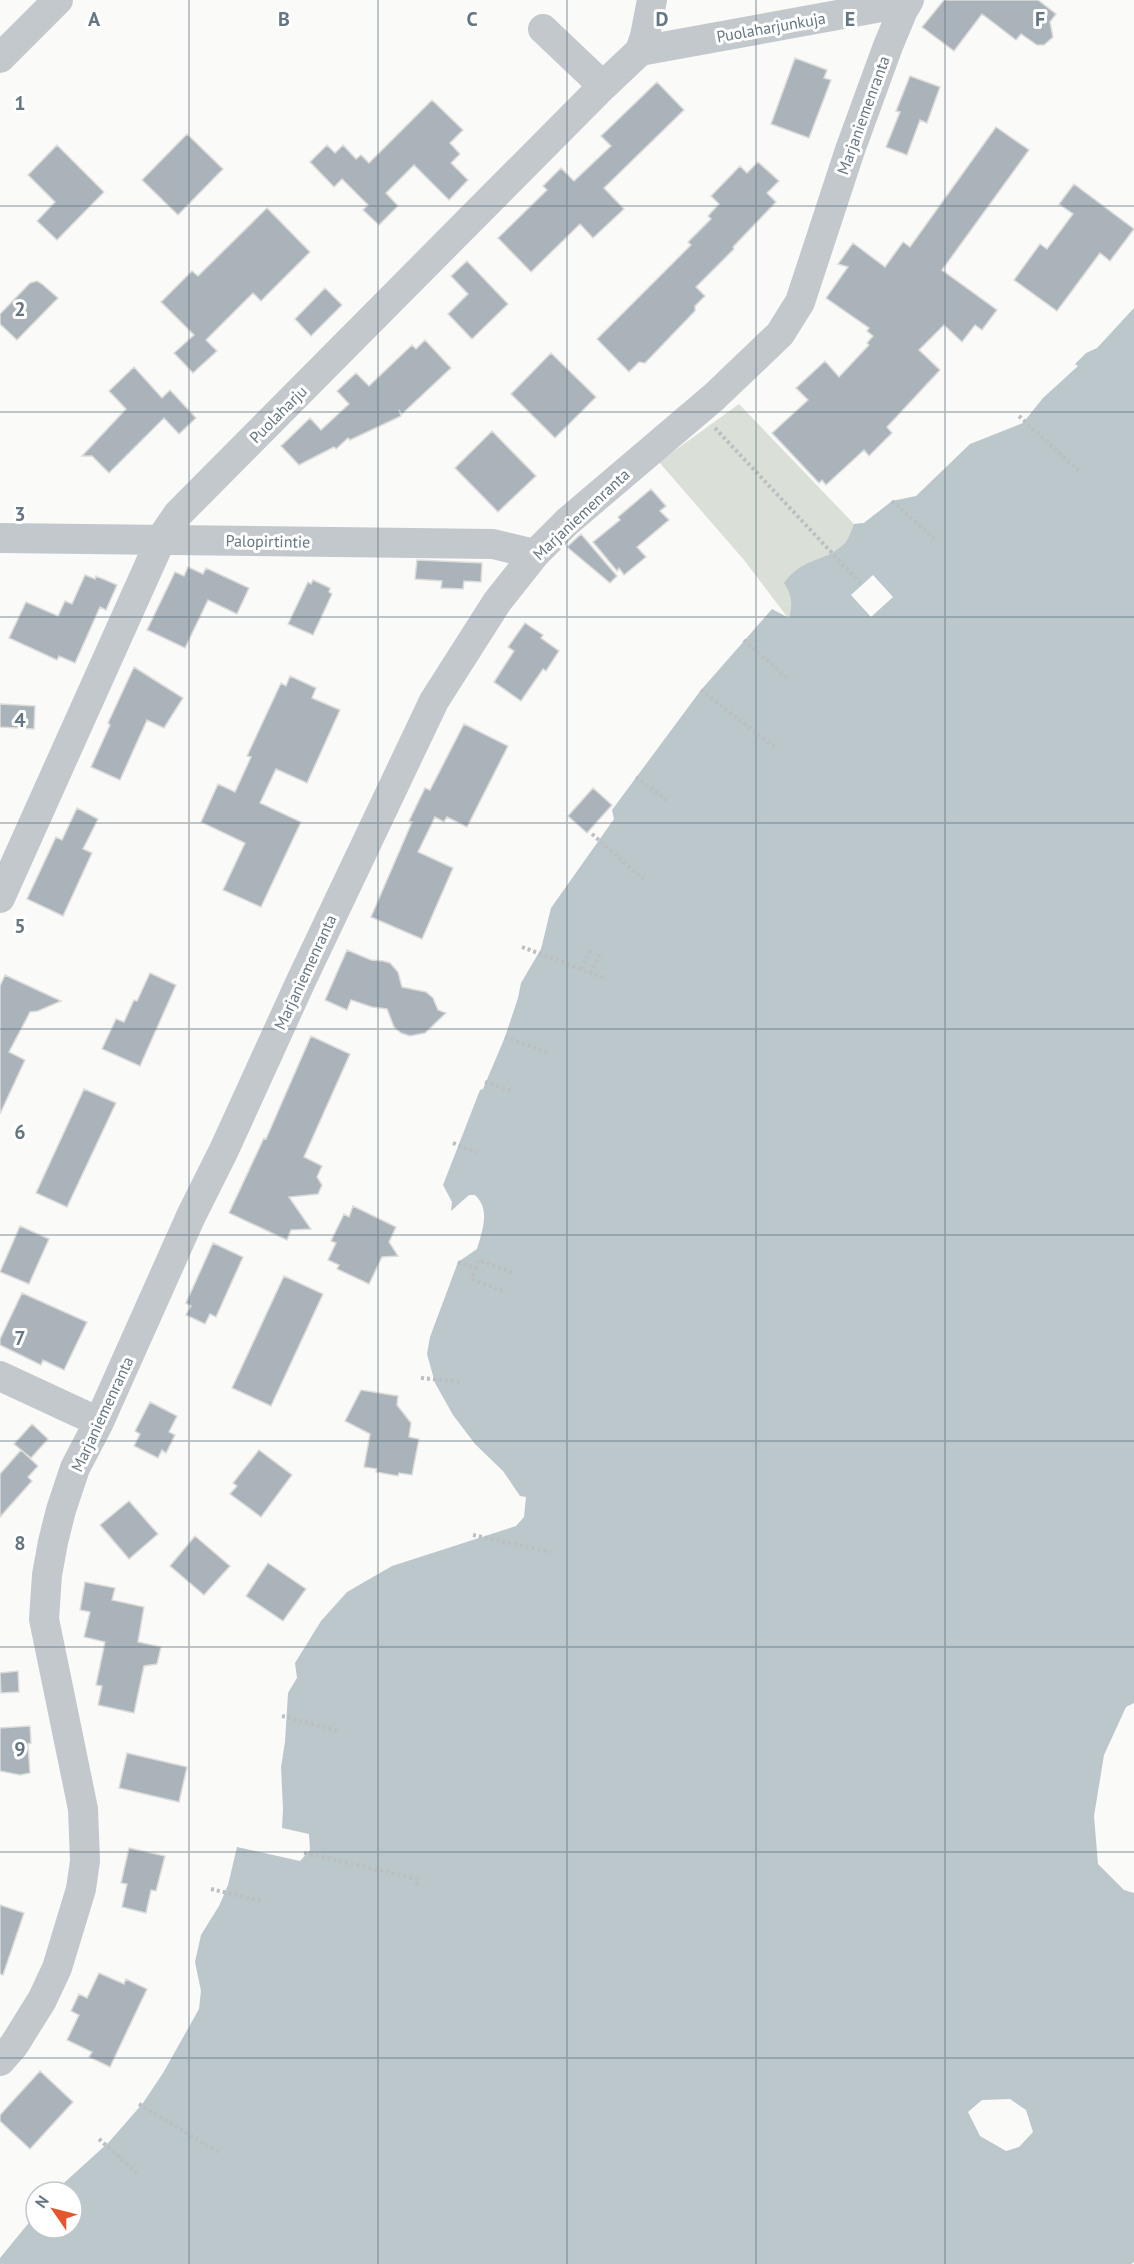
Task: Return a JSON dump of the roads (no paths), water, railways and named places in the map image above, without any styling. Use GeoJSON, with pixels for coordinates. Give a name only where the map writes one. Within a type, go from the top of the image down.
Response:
{"type":"FeatureCollection","features":[{"type":"Feature","properties":{"kind":"street"},"geometry":{"type":"LineString","coordinates":[[0,57],[58,0]]}},
{"type":"Feature","properties":{"kind":"street"},"geometry":{"type":"LineString","coordinates":[[640,51],[652,0]]}},
{"type":"Feature","properties":{"kind":"street","name":"Puolaharjunkuja"},"geometry":{"type":"LineString","coordinates":[[640,51],[887,6],[906,5]]}},
{"type":"Feature","properties":{"kind":"street","name":"Marjaniemenranta"},"geometry":{"type":"LineString","coordinates":[[0,2061],[14,2045],[42,2000],[57,1968],[81,1889],[85,1861],[83,1809],[44,1619],[47,1575],[61,1510],[75,1468],[99,1422],[190,1216],[224,1150],[380,811],[434,700],[497,602],[535,554],[567,522],[699,410],[780,334],[800,302],[850,150],[906,5]]}},
{"type":"Feature","properties":{"kind":"street"},"geometry":{"type":"LineString","coordinates":[[543,29],[603,86]]}},
{"type":"Feature","properties":{"kind":"street","name":"Puolaharju"},"geometry":{"type":"LineString","coordinates":[[0,898],[161,539],[178,514],[640,51]]}},
{"type":"Feature","properties":{"kind":"street","name":"Palopirtintie"},"geometry":{"type":"LineString","coordinates":[[0,538],[493,544],[535,554]]}},
{"type":"Feature","properties":{"kind":"street"},"geometry":{"type":"LineString","coordinates":[[0,1376],[99,1422]]}}]}
